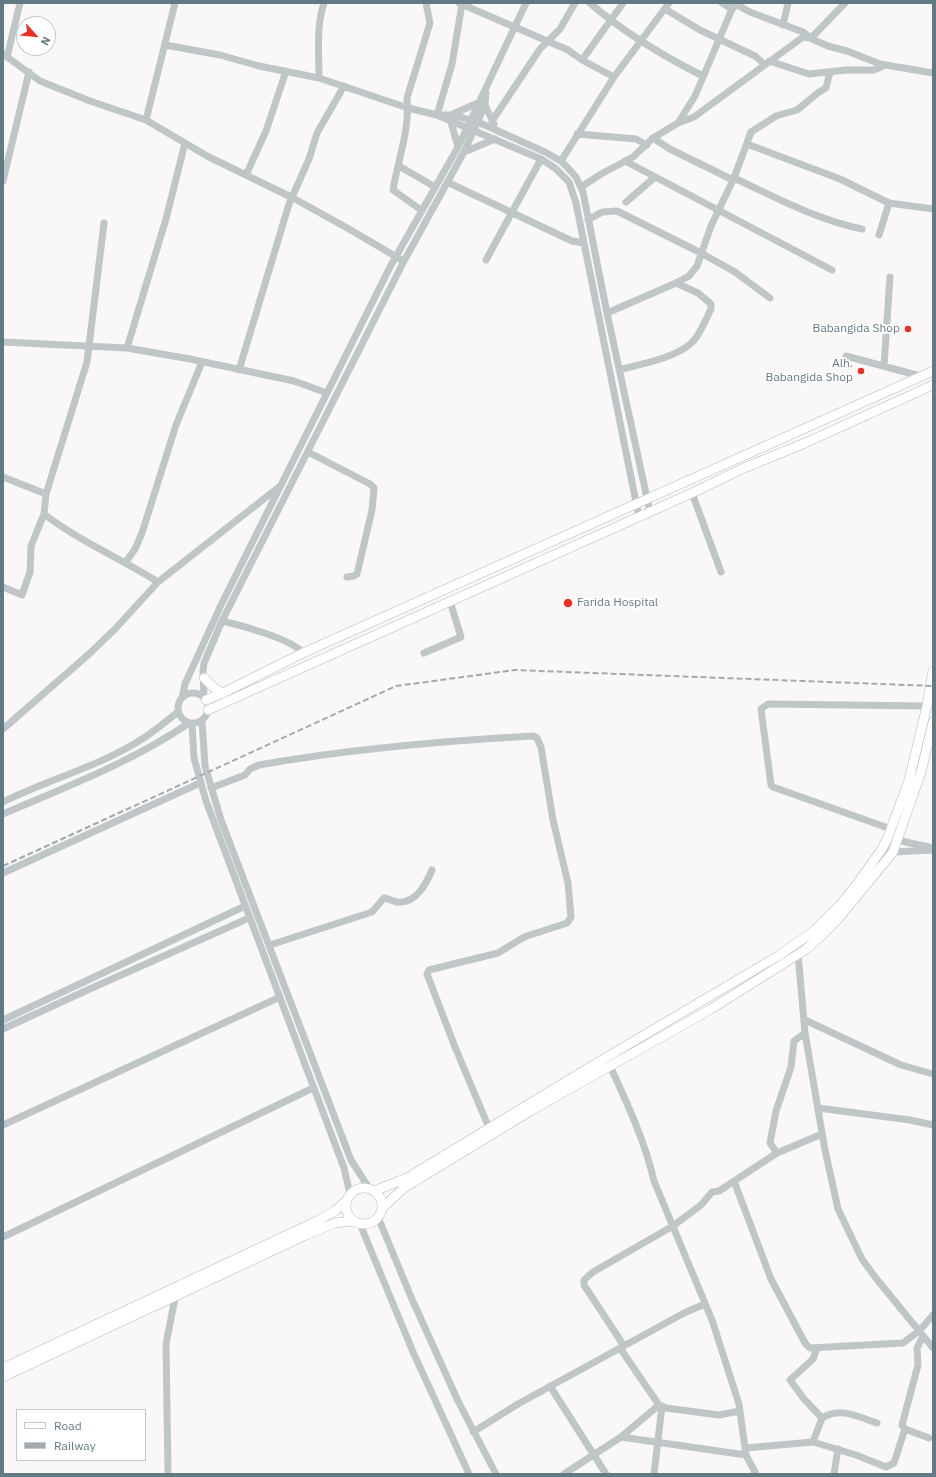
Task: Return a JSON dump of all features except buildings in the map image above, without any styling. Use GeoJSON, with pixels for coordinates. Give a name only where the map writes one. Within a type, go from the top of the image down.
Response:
{"type":"FeatureCollection","features":[{"type":"Feature","properties":{"kind":"main road"},"geometry":{"type":"LineString","coordinates":[[205,699],[223,693],[303,653],[739,456],[933,371]]}},
{"type":"Feature","properties":{"kind":"main road"},"geometry":{"type":"LineString","coordinates":[[208,710],[639,517],[755,463],[805,443],[932,385]]}},
{"type":"Feature","properties":{"kind":"main road"},"geometry":{"type":"LineString","coordinates":[[3,1368],[319,1220],[335,1211],[356,1189],[372,1189],[407,1178],[778,956],[813,932],[840,905],[882,849],[909,780],[927,706],[933,671]]}},
{"type":"Feature","properties":{"kind":"main road"},"geometry":{"type":"LineString","coordinates":[[204,678],[213,687],[223,693]]}},
{"type":"Feature","properties":{"kind":"main road"},"geometry":{"type":"LineString","coordinates":[[3,1377],[175,1298],[306,1235],[335,1223],[373,1222],[378,1217],[382,1208],[404,1188],[532,1110],[711,1009],[798,954],[819,938],[838,919],[893,852],[921,772],[933,722]]}},
{"type":"Feature","properties":{"kind":"main road"},"geometry":{"type":"LineString","coordinates":[[372,1189],[380,1198],[382,1208]]}},
{"type":"Feature","properties":{"kind":"main road"},"geometry":{"type":"LineString","coordinates":[[348,1198],[346,1213],[357,1223]]}},
{"type":"Feature","properties":{"kind":"street"},"geometry":{"type":"LineString","coordinates":[[20,3],[5,55],[40,81],[63,91],[146,120],[185,143],[293,198],[404,261]]}},
{"type":"Feature","properties":{"kind":"street"},"geometry":{"type":"LineString","coordinates":[[146,120],[175,3]]}},
{"type":"Feature","properties":{"kind":"street"},"geometry":{"type":"LineString","coordinates":[[318,78],[318,30],[324,3]]}},
{"type":"Feature","properties":{"kind":"street"},"geometry":{"type":"LineString","coordinates":[[421,210],[393,190],[405,139],[408,108],[407,98],[430,23],[426,3]]}},
{"type":"Feature","properties":{"kind":"street"},"geometry":{"type":"LineString","coordinates":[[191,724],[180,717],[178,707],[182,698],[185,684],[221,605],[280,485],[421,210],[458,147],[470,129],[478,122],[481,104],[486,90],[526,3]]}},
{"type":"Feature","properties":{"kind":"street"},"geometry":{"type":"LineString","coordinates":[[492,121],[540,49],[560,29],[575,3]]}},
{"type":"Feature","properties":{"kind":"street"},"geometry":{"type":"LineString","coordinates":[[590,3],[611,20],[676,63],[703,76]]}},
{"type":"Feature","properties":{"kind":"street"},"geometry":{"type":"LineString","coordinates":[[582,60],[624,3]]}},
{"type":"Feature","properties":{"kind":"street"},"geometry":{"type":"LineString","coordinates":[[722,3],[736,6],[804,32],[810,38]]}},
{"type":"Feature","properties":{"kind":"street"},"geometry":{"type":"LineString","coordinates":[[783,25],[788,3]]}},
{"type":"Feature","properties":{"kind":"street"},"geometry":{"type":"LineString","coordinates":[[810,38],[823,28],[845,3]]}},
{"type":"Feature","properties":{"kind":"street"},"geometry":{"type":"LineString","coordinates":[[437,115],[452,64],[464,4],[568,50],[582,60],[614,77]]}},
{"type":"Feature","properties":{"kind":"street"},"geometry":{"type":"LineString","coordinates":[[561,161],[614,77],[667,6],[700,30],[719,38],[767,63],[809,74],[874,70],[885,65]]}},
{"type":"Feature","properties":{"kind":"street"},"geometry":{"type":"LineString","coordinates":[[678,123],[694,96],[719,38],[736,6]]}},
{"type":"Feature","properties":{"kind":"street"},"geometry":{"type":"LineString","coordinates":[[581,187],[625,161],[647,145],[653,138],[678,123],[694,117],[804,37],[885,65],[933,73]]}},
{"type":"Feature","properties":{"kind":"street"},"geometry":{"type":"LineString","coordinates":[[165,45],[220,55],[259,66],[318,78],[408,108],[478,122],[561,161],[576,177],[581,187],[646,499],[650,512]]}},
{"type":"Feature","properties":{"kind":"street"},"geometry":{"type":"LineString","coordinates":[[246,175],[266,131],[286,71]]}},
{"type":"Feature","properties":{"kind":"street"},"geometry":{"type":"LineString","coordinates":[[3,179],[29,72]]}},
{"type":"Feature","properties":{"kind":"street"},"geometry":{"type":"LineString","coordinates":[[607,312],[689,276],[697,266],[718,210],[734,179],[751,132],[776,116],[793,113],[818,92],[826,88],[830,72]]}},
{"type":"Feature","properties":{"kind":"street"},"geometry":{"type":"LineString","coordinates":[[239,370],[284,222],[309,159],[317,133],[344,86]]}},
{"type":"Feature","properties":{"kind":"street"},"geometry":{"type":"LineString","coordinates":[[481,104],[498,131]]}},
{"type":"Feature","properties":{"kind":"street"},"geometry":{"type":"LineString","coordinates":[[452,118],[481,104]]}},
{"type":"Feature","properties":{"kind":"street"},"geometry":{"type":"LineString","coordinates":[[372,1189],[351,1160],[211,788],[205,766],[202,721],[208,710],[205,699],[204,663],[222,621],[404,261],[464,152],[470,129],[470,120],[481,104]]}},
{"type":"Feature","properties":{"kind":"street"},"geometry":{"type":"LineString","coordinates":[[452,118],[470,129],[541,159],[555,168],[569,182],[576,203],[639,517]]}},
{"type":"Feature","properties":{"kind":"street"},"geometry":{"type":"LineString","coordinates":[[452,118],[458,147]]}},
{"type":"Feature","properties":{"kind":"street"},"geometry":{"type":"LineString","coordinates":[[577,134],[636,139],[647,145]]}},
{"type":"Feature","properties":{"kind":"street"},"geometry":{"type":"LineString","coordinates":[[653,138],[670,149],[734,179],[842,225],[862,229]]}},
{"type":"Feature","properties":{"kind":"street"},"geometry":{"type":"LineString","coordinates":[[464,152],[495,139]]}},
{"type":"Feature","properties":{"kind":"street"},"geometry":{"type":"LineString","coordinates":[[127,348],[166,219],[185,143]]}},
{"type":"Feature","properties":{"kind":"street"},"geometry":{"type":"LineString","coordinates":[[747,144],[840,179],[869,195],[886,202],[933,209]]}},
{"type":"Feature","properties":{"kind":"street"},"geometry":{"type":"LineString","coordinates":[[486,260],[541,159]]}},
{"type":"Feature","properties":{"kind":"street"},"geometry":{"type":"LineString","coordinates":[[625,161],[832,270]]}},
{"type":"Feature","properties":{"kind":"street"},"geometry":{"type":"LineString","coordinates":[[399,166],[435,187]]}},
{"type":"Feature","properties":{"kind":"street"},"geometry":{"type":"LineString","coordinates":[[626,202],[655,177]]}},
{"type":"Feature","properties":{"kind":"street"},"geometry":{"type":"LineString","coordinates":[[447,182],[572,241],[584,243]]}},
{"type":"Feature","properties":{"kind":"street"},"geometry":{"type":"LineString","coordinates":[[879,235],[886,202]]}},
{"type":"Feature","properties":{"kind":"street"},"geometry":{"type":"LineString","coordinates":[[588,220],[602,212],[617,212],[701,253],[735,272],[770,298]]}},
{"type":"Feature","properties":{"kind":"street"},"geometry":{"type":"LineString","coordinates":[[3,587],[17,594],[23,594],[30,572],[31,546],[44,514],[46,494],[88,362],[104,222]]}},
{"type":"Feature","properties":{"kind":"street"},"geometry":{"type":"LineString","coordinates":[[884,366],[890,277]]}},
{"type":"Feature","properties":{"kind":"street"},"geometry":{"type":"LineString","coordinates":[[619,370],[673,354],[688,346],[695,339],[711,309],[711,304],[698,293],[676,283]]}},
{"type":"Feature","properties":{"kind":"street"},"geometry":{"type":"LineString","coordinates":[[3,342],[90,345],[127,348],[294,381],[327,393]]}},
{"type":"Feature","properties":{"kind":"street"},"geometry":{"type":"LineString","coordinates":[[846,356],[920,376]]}},
{"type":"Feature","properties":{"kind":"street"},"geometry":{"type":"LineString","coordinates":[[126,562],[135,549],[142,533],[176,425],[202,362]]}},
{"type":"Feature","properties":{"kind":"street"},"geometry":{"type":"LineString","coordinates":[[308,452],[370,484],[374,488],[372,510],[357,574],[347,577]]}},
{"type":"Feature","properties":{"kind":"street"},"geometry":{"type":"LineString","coordinates":[[3,478],[46,494]]}},
{"type":"Feature","properties":{"kind":"street"},"geometry":{"type":"LineString","coordinates":[[3,729],[7,721],[89,654],[115,629],[158,582],[280,485]]}},
{"type":"Feature","properties":{"kind":"street"},"geometry":{"type":"LineString","coordinates":[[692,493],[721,572]]}},
{"type":"Feature","properties":{"kind":"street"},"geometry":{"type":"LineString","coordinates":[[44,514],[62,528],[126,562],[158,582]]}},
{"type":"Feature","properties":{"kind":"street"},"geometry":{"type":"LineString","coordinates":[[424,653],[461,637],[450,601]]}},
{"type":"Feature","properties":{"kind":"street"},"geometry":{"type":"LineString","coordinates":[[222,621],[285,640],[297,647],[303,653]]}},
{"type":"Feature","properties":{"kind":"street"},"geometry":{"type":"LineString","coordinates":[[182,698],[193,693],[205,699]]}},
{"type":"Feature","properties":{"kind":"street"},"geometry":{"type":"LineString","coordinates":[[927,706],[768,704],[761,709],[771,785],[773,787],[889,833],[898,840],[933,849]]}},
{"type":"Feature","properties":{"kind":"street"},"geometry":{"type":"LineString","coordinates":[[3,802],[71,774],[138,742],[178,712]]}},
{"type":"Feature","properties":{"kind":"street"},"geometry":{"type":"LineString","coordinates":[[3,814],[53,794],[117,764],[168,738],[191,724],[202,721]]}},
{"type":"Feature","properties":{"kind":"street"},"geometry":{"type":"LineString","coordinates":[[191,724],[194,758],[200,782],[249,918],[344,1168],[348,1198]]}},
{"type":"Feature","properties":{"kind":"street"},"geometry":{"type":"LineString","coordinates":[[211,788],[244,775],[250,769],[258,765],[317,755],[453,740],[533,736],[537,738],[541,747],[553,820],[568,883],[571,917],[567,923],[524,937],[498,953],[430,970],[427,974],[455,1047],[489,1128]]}},
{"type":"Feature","properties":{"kind":"street"},"geometry":{"type":"LineString","coordinates":[[3,873],[200,782]]}},
{"type":"Feature","properties":{"kind":"street"},"geometry":{"type":"LineString","coordinates":[[882,849],[893,852],[933,849]]}},
{"type":"Feature","properties":{"kind":"street"},"geometry":{"type":"LineString","coordinates":[[270,945],[372,912],[384,898],[398,902],[410,898],[424,887],[432,870]]}},
{"type":"Feature","properties":{"kind":"street"},"geometry":{"type":"LineString","coordinates":[[3,1020],[245,906]]}},
{"type":"Feature","properties":{"kind":"street"},"geometry":{"type":"LineString","coordinates":[[3,1030],[83,992],[249,918]]}},
{"type":"Feature","properties":{"kind":"street"},"geometry":{"type":"LineString","coordinates":[[798,954],[805,1033],[830,1179],[838,1209],[862,1259],[933,1348]]}},
{"type":"Feature","properties":{"kind":"street"},"geometry":{"type":"LineString","coordinates":[[3,1125],[280,997]]}},
{"type":"Feature","properties":{"kind":"street"},"geometry":{"type":"LineString","coordinates":[[805,1020],[901,1065],[933,1074]]}},
{"type":"Feature","properties":{"kind":"street"},"geometry":{"type":"LineString","coordinates":[[777,1153],[770,1143],[776,1111],[791,1067],[794,1041],[805,1033]]}},
{"type":"Feature","properties":{"kind":"street"},"geometry":{"type":"LineString","coordinates":[[610,1066],[636,1123],[650,1163],[654,1181],[712,1320],[740,1410],[746,1455],[756,1474]]}},
{"type":"Feature","properties":{"kind":"street"},"geometry":{"type":"LineString","coordinates":[[3,1236],[313,1088]]}},
{"type":"Feature","properties":{"kind":"street"},"geometry":{"type":"LineString","coordinates":[[818,1108],[910,1120],[933,1125]]}},
{"type":"Feature","properties":{"kind":"street"},"geometry":{"type":"LineString","coordinates":[[654,1474],[659,1442],[660,1406],[584,1285],[584,1280],[593,1272],[673,1226],[701,1205],[712,1192],[719,1191],[777,1153],[822,1134]]}},
{"type":"Feature","properties":{"kind":"street"},"geometry":{"type":"LineString","coordinates":[[734,1181],[771,1279],[805,1343],[810,1348],[890,1343],[897,1345],[921,1333]]}},
{"type":"Feature","properties":{"kind":"street"},"geometry":{"type":"LineString","coordinates":[[378,1217],[411,1297],[473,1432],[496,1474]]}},
{"type":"Feature","properties":{"kind":"street"},"geometry":{"type":"LineString","coordinates":[[357,1223],[413,1352],[469,1474]]}},
{"type":"Feature","properties":{"kind":"street"},"geometry":{"type":"LineString","coordinates":[[168,1474],[166,1344],[175,1298]]}},
{"type":"Feature","properties":{"kind":"street"},"geometry":{"type":"LineString","coordinates":[[473,1432],[550,1386],[705,1304]]}},
{"type":"Feature","properties":{"kind":"street"},"geometry":{"type":"LineString","coordinates":[[929,1438],[905,1429],[902,1425],[918,1365],[917,1348],[921,1333],[933,1315]]}},
{"type":"Feature","properties":{"kind":"street"},"geometry":{"type":"LineString","coordinates":[[817,1348],[812,1359],[790,1380],[804,1399],[822,1418]]}},
{"type":"Feature","properties":{"kind":"street"},"geometry":{"type":"LineString","coordinates":[[550,1386],[606,1474]]}},
{"type":"Feature","properties":{"kind":"street"},"geometry":{"type":"LineString","coordinates":[[564,1474],[621,1437],[660,1406],[719,1415],[740,1410]]}},
{"type":"Feature","properties":{"kind":"street"},"geometry":{"type":"LineString","coordinates":[[813,1442],[822,1418],[831,1412],[843,1412],[877,1423]]}},
{"type":"Feature","properties":{"kind":"street"},"geometry":{"type":"LineString","coordinates":[[745,1448],[813,1442],[838,1449],[885,1470],[894,1463],[905,1429]]}},
{"type":"Feature","properties":{"kind":"street"},"geometry":{"type":"LineString","coordinates":[[621,1437],[746,1455]]}},
{"type":"Feature","properties":{"kind":"street"},"geometry":{"type":"LineString","coordinates":[[834,1474],[838,1449]]}},
{"type":"Feature","properties":{"kind":"railway"},"geometry":{"type":"LineString","coordinates":[[3,866],[396,686],[515,670],[933,686]]}},
{"type":"Feature","properties":{"kind":"place","name":"Babangida Shop"},"geometry":{"type":"Point","coordinates":[908,329]}},
{"type":"Feature","properties":{"kind":"place","name":"Alh. Babangida Shop"},"geometry":{"type":"Point","coordinates":[861,371]}},
{"type":"Feature","properties":{"kind":"place","name":"Farida Hospital"},"geometry":{"type":"Point","coordinates":[568,603]}}]}
